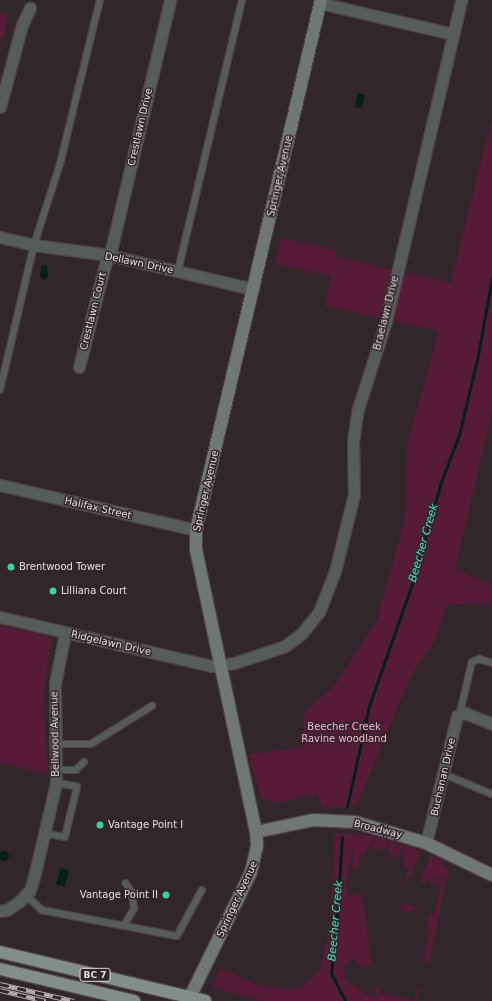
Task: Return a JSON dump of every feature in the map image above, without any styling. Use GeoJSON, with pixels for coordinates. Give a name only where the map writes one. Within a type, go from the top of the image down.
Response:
{"type":"FeatureCollection","features":[{"type":"Feature","properties":{"kind":"main road","name":"BC 7"},"geometry":{"type":"LineString","coordinates":[[0,952],[205,1001]]}},
{"type":"Feature","properties":{"kind":"main road","name":"BC 7"},"geometry":{"type":"LineString","coordinates":[[0,969],[134,1001]]}},
{"type":"Feature","properties":{"kind":"street","name":"Crestlawn Drive"},"geometry":{"type":"LineString","coordinates":[[109,254],[170,0]]}},
{"type":"Feature","properties":{"kind":"street","name":"Braelawn Drive"},"geometry":{"type":"LineString","coordinates":[[222,665],[266,653],[285,646],[307,628],[319,612],[329,592],[354,494],[353,442],[357,412],[386,321],[461,0]]}},
{"type":"Feature","properties":{"kind":"street"},"geometry":{"type":"LineString","coordinates":[[321,2],[453,34]]}},
{"type":"Feature","properties":{"kind":"street","name":"Springer Avenue"},"geometry":{"type":"LineString","coordinates":[[190,997],[253,868],[257,855],[256,832],[222,665],[196,550],[196,530],[321,2]]}},
{"type":"Feature","properties":{"kind":"street"},"geometry":{"type":"LineString","coordinates":[[0,107],[22,25],[30,8]]}},
{"type":"Feature","properties":{"kind":"street","name":"Dellawn Drive"},"geometry":{"type":"LineString","coordinates":[[0,237],[34,245],[109,254],[253,289]]}},
{"type":"Feature","properties":{"kind":"street","name":"Crestlawn Court"},"geometry":{"type":"LineString","coordinates":[[79,367],[109,254]]}},
{"type":"Feature","properties":{"kind":"street","name":"Halifax Street"},"geometry":{"type":"LineString","coordinates":[[0,485],[196,530]]}},
{"type":"Feature","properties":{"kind":"street","name":"Ridgelawn Drive"},"geometry":{"type":"LineString","coordinates":[[0,617],[208,665],[222,665]]}},
{"type":"Feature","properties":{"kind":"street","name":"Bellwood Avenue"},"geometry":{"type":"LineString","coordinates":[[23,898],[34,877],[56,782],[57,744],[55,684],[65,633]]}},
{"type":"Feature","properties":{"kind":"street"},"geometry":{"type":"LineString","coordinates":[[460,713],[492,724]]}},
{"type":"Feature","properties":{"kind":"street","name":"Buchanan Drive"},"geometry":{"type":"LineString","coordinates":[[426,843],[457,716],[460,713]]}},
{"type":"Feature","properties":{"kind":"street","name":"Broadway"},"geometry":{"type":"LineString","coordinates":[[256,832],[304,822],[342,820],[380,828],[426,843],[492,875]]}},
{"type":"Feature","properties":{"kind":"street"},"geometry":{"type":"LineString","coordinates":[[0,911],[7,910],[23,898]]}},
{"type":"Feature","properties":{"kind":"lane"},"geometry":{"type":"LineString","coordinates":[[0,390],[34,245],[60,164],[100,0]]}},
{"type":"Feature","properties":{"kind":"lane"},"geometry":{"type":"LineString","coordinates":[[178,271],[242,0]]}},
{"type":"Feature","properties":{"kind":"lane"},"geometry":{"type":"LineString","coordinates":[[460,713],[472,662],[479,659],[492,663]]}},
{"type":"Feature","properties":{"kind":"lane"},"geometry":{"type":"LineString","coordinates":[[57,744],[90,744],[152,706]]}},
{"type":"Feature","properties":{"kind":"lane"},"geometry":{"type":"LineString","coordinates":[[56,770],[76,770],[84,762]]}},
{"type":"Feature","properties":{"kind":"lane"},"geometry":{"type":"LineString","coordinates":[[444,774],[492,794]]}},
{"type":"Feature","properties":{"kind":"lane"},"geometry":{"type":"LineString","coordinates":[[44,833],[65,837],[78,787],[56,782]]}},
{"type":"Feature","properties":{"kind":"lane"},"geometry":{"type":"LineString","coordinates":[[124,926],[134,909],[132,893],[126,884]]}},
{"type":"Feature","properties":{"kind":"lane"},"geometry":{"type":"LineString","coordinates":[[23,898],[42,910],[178,936],[202,890]]}},
{"type":"Feature","properties":{"kind":"green space"},"geometry":{"type":"Polygon","coordinates":[[[0,13],[8,15],[3,39],[0,38],[0,13]]]}},
{"type":"Feature","properties":{"kind":"green space","name":"Beecher Creek Ravine woodland"},"geometry":{"type":"Polygon","coordinates":[[[492,118],[492,412],[455,569],[492,585],[492,603],[447,605],[435,640],[412,674],[358,802],[349,808],[322,807],[318,794],[276,803],[261,797],[248,754],[303,748],[304,713],[336,684],[377,620],[406,515],[407,445],[439,331],[325,306],[331,276],[276,264],[281,238],[337,250],[336,257],[451,283],[492,118]]]}},
{"type":"Feature","properties":{"kind":"green space"},"geometry":{"type":"Polygon","coordinates":[[[0,625],[47,636],[52,640],[43,695],[48,774],[0,763],[0,625]]]}},
{"type":"Feature","properties":{"kind":"green space"},"geometry":{"type":"Polygon","coordinates":[[[335,833],[373,836],[370,847],[366,849],[364,855],[361,854],[357,870],[353,868],[353,845],[346,881],[348,897],[369,891],[360,894],[365,912],[371,963],[376,964],[362,968],[354,959],[349,958],[350,963],[343,964],[345,980],[369,996],[379,999],[376,996],[376,986],[381,985],[379,993],[414,1001],[265,1001],[213,988],[220,967],[252,983],[287,990],[302,987],[320,970],[330,928],[335,833]]]}},
{"type":"Feature","properties":{"kind":"green space"},"geometry":{"type":"Polygon","coordinates":[[[375,837],[388,840],[386,849],[375,850],[372,848],[375,837]]]}},
{"type":"Feature","properties":{"kind":"green space"},"geometry":{"type":"Polygon","coordinates":[[[390,841],[403,845],[400,856],[395,857],[388,850],[390,841]]]}},
{"type":"Feature","properties":{"kind":"green space"},"geometry":{"type":"Polygon","coordinates":[[[405,846],[421,851],[410,877],[401,887],[399,884],[403,883],[408,871],[407,867],[403,866],[405,860],[402,857],[405,846]]]}},
{"type":"Feature","properties":{"kind":"green space"},"geometry":{"type":"Polygon","coordinates":[[[431,855],[440,860],[449,871],[447,880],[424,875],[446,882],[429,962],[424,961],[429,929],[427,928],[430,914],[434,915],[442,884],[426,880],[425,884],[421,882],[431,855]]]}},
{"type":"Feature","properties":{"kind":"green space"},"geometry":{"type":"Polygon","coordinates":[[[404,903],[419,909],[419,911],[415,910],[414,913],[403,911],[400,907],[404,903]]]}},
{"type":"Feature","properties":{"kind":"green space"},"geometry":{"type":"Polygon","coordinates":[[[417,989],[420,990],[416,1001],[414,1001],[417,989]]]}},
{"type":"Feature","properties":{"kind":"shaded area"},"geometry":{"type":"Polygon","coordinates":[[[358,93],[365,95],[361,108],[355,107],[358,93]]]}},
{"type":"Feature","properties":{"kind":"shaded area"},"geometry":{"type":"Polygon","coordinates":[[[42,265],[47,266],[48,276],[45,280],[40,277],[42,265]]]}},
{"type":"Feature","properties":{"kind":"shaded area"},"geometry":{"type":"Polygon","coordinates":[[[2,851],[6,851],[9,856],[6,861],[2,861],[-1,858],[-1,854],[2,851]]]}},
{"type":"Feature","properties":{"kind":"shaded area"},"geometry":{"type":"Polygon","coordinates":[[[60,868],[69,870],[65,887],[56,885],[60,868]]]}},
{"type":"Feature","properties":{"kind":"waterway","name":"Beecher Creek"},"geometry":{"type":"LineString","coordinates":[[347,807],[369,706],[412,584],[442,479],[459,435],[478,355],[492,277]]}},
{"type":"Feature","properties":{"kind":"waterway","name":"Beecher Creek"},"geometry":{"type":"LineString","coordinates":[[342,837],[336,933],[331,973],[345,1001]]}},
{"type":"Feature","properties":{"kind":"railway"},"geometry":{"type":"LineString","coordinates":[[0,984],[74,1001]]}},
{"type":"Feature","properties":{"kind":"railway"},"geometry":{"type":"LineString","coordinates":[[0,990],[46,1001]]}},
{"type":"Feature","properties":{"kind":"place","name":"Brentwood Tower"},"geometry":{"type":"Point","coordinates":[11,567]}},
{"type":"Feature","properties":{"kind":"place","name":"Lilliana Court"},"geometry":{"type":"Point","coordinates":[53,591]}},
{"type":"Feature","properties":{"kind":"place","name":"Vantage Point I"},"geometry":{"type":"Point","coordinates":[100,825]}},
{"type":"Feature","properties":{"kind":"place","name":"Vantage Point II"},"geometry":{"type":"Point","coordinates":[166,895]}}]}
